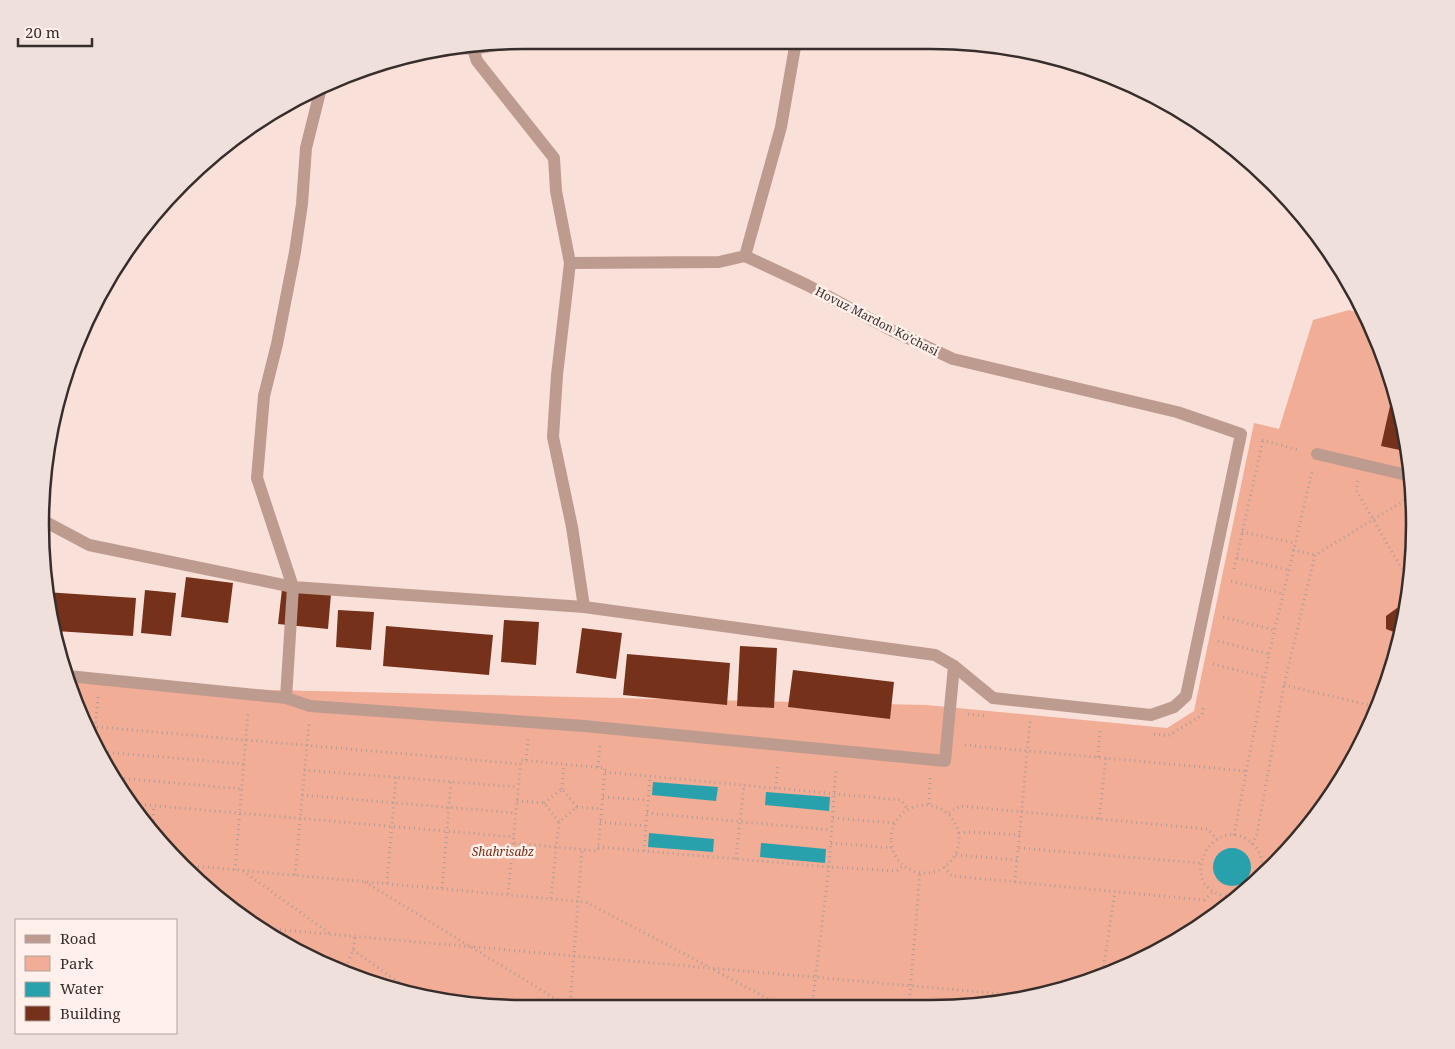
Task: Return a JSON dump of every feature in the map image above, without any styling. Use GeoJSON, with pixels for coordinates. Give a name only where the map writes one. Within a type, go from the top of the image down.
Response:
{"type":"FeatureCollection","features":[{"type":"Feature","properties":{"kind":"street"},"geometry":{"type":"LineString","coordinates":[[570,263],[719,262],[745,256],[780,127],[795,49]]}},
{"type":"Feature","properties":{"kind":"street"},"geometry":{"type":"LineString","coordinates":[[470,52],[554,158],[556,191],[570,263],[557,375],[553,438],[572,527],[584,607]]}},
{"type":"Feature","properties":{"kind":"street"},"geometry":{"type":"LineString","coordinates":[[286,698],[293,587],[257,478],[264,396],[277,344],[294,252],[302,204],[306,148],[319,96]]}},
{"type":"Feature","properties":{"kind":"street","name":"Hovuz Mardon Ko’chasi"},"geometry":{"type":"LineString","coordinates":[[745,256],[807,285],[891,330],[953,359],[1177,412],[1241,434]]}},
{"type":"Feature","properties":{"kind":"street"},"geometry":{"type":"LineString","coordinates":[[49,524],[89,545],[293,587],[584,607],[935,655],[954,666],[993,698],[1151,715],[1174,708],[1186,696],[1241,434]]}},
{"type":"Feature","properties":{"kind":"street"},"geometry":{"type":"LineString","coordinates":[[1317,454],[1403,474]]}},
{"type":"Feature","properties":{"kind":"street"},"geometry":{"type":"LineString","coordinates":[[74,677],[286,698],[310,706],[584,726],[945,761],[954,666]]}},
{"type":"Feature","properties":{"kind":"path"},"geometry":{"type":"LineString","coordinates":[[1234,836],[1274,630],[1317,454],[1241,434]]}},
{"type":"Feature","properties":{"kind":"path"},"geometry":{"type":"LineString","coordinates":[[1229,590],[1262,440]]}},
{"type":"Feature","properties":{"kind":"path"},"geometry":{"type":"LineString","coordinates":[[1361,465],[1356,490],[1403,572]]}},
{"type":"Feature","properties":{"kind":"path"},"geometry":{"type":"LineString","coordinates":[[1293,550],[1315,555],[1405,500]]}},
{"type":"Feature","properties":{"kind":"path"},"geometry":{"type":"LineString","coordinates":[[1242,532],[1295,543]]}},
{"type":"Feature","properties":{"kind":"path"},"geometry":{"type":"LineString","coordinates":[[1252,844],[1257,834],[1284,685],[1315,555]]}},
{"type":"Feature","properties":{"kind":"path"},"geometry":{"type":"LineString","coordinates":[[1236,558],[1288,570]]}},
{"type":"Feature","properties":{"kind":"path"},"geometry":{"type":"LineString","coordinates":[[1231,581],[1283,594]]}},
{"type":"Feature","properties":{"kind":"path"},"geometry":{"type":"LineString","coordinates":[[1221,625],[1225,608]]}},
{"type":"Feature","properties":{"kind":"path"},"geometry":{"type":"LineString","coordinates":[[1223,618],[1274,630]]}},
{"type":"Feature","properties":{"kind":"path"},"geometry":{"type":"LineString","coordinates":[[1216,649],[1220,633]]}},
{"type":"Feature","properties":{"kind":"path"},"geometry":{"type":"LineString","coordinates":[[1218,641],[1269,654]]}},
{"type":"Feature","properties":{"kind":"path"},"geometry":{"type":"LineString","coordinates":[[1211,672],[1215,656]]}},
{"type":"Feature","properties":{"kind":"path"},"geometry":{"type":"LineString","coordinates":[[1213,664],[1264,677]]}},
{"type":"Feature","properties":{"kind":"path"},"geometry":{"type":"LineString","coordinates":[[100,679],[95,727],[520,764]]}},
{"type":"Feature","properties":{"kind":"path"},"geometry":{"type":"LineString","coordinates":[[1284,685],[1371,705]]}},
{"type":"Feature","properties":{"kind":"path"},"geometry":{"type":"LineString","coordinates":[[235,870],[250,694]]}},
{"type":"Feature","properties":{"kind":"path"},"geometry":{"type":"LineString","coordinates":[[1149,734],[1168,736],[1202,715],[1205,698]]}},
{"type":"Feature","properties":{"kind":"path"},"geometry":{"type":"LineString","coordinates":[[295,875],[310,706]]}},
{"type":"Feature","properties":{"kind":"path"},"geometry":{"type":"LineString","coordinates":[[950,712],[986,716]]}},
{"type":"Feature","properties":{"kind":"path"},"geometry":{"type":"LineString","coordinates":[[1022,720],[1039,722]]}},
{"type":"Feature","properties":{"kind":"path"},"geometry":{"type":"LineString","coordinates":[[1015,882],[1030,721]]}},
{"type":"Feature","properties":{"kind":"path"},"geometry":{"type":"LineString","coordinates":[[1092,727],[1100,728],[1098,757]]}},
{"type":"Feature","properties":{"kind":"path"},"geometry":{"type":"LineString","coordinates":[[947,743],[1246,771]]}},
{"type":"Feature","properties":{"kind":"path"},"geometry":{"type":"LineString","coordinates":[[776,788],[780,745]]}},
{"type":"Feature","properties":{"kind":"path"},"geometry":{"type":"LineString","coordinates":[[813,1000],[833,818],[838,750]]}},
{"type":"Feature","properties":{"kind":"path"},"geometry":{"type":"LineString","coordinates":[[107,752],[244,764]]}},
{"type":"Feature","properties":{"kind":"path"},"geometry":{"type":"LineString","coordinates":[[1099,819],[1106,758]]}},
{"type":"Feature","properties":{"kind":"path"},"geometry":{"type":"LineString","coordinates":[[508,894],[521,760],[605,768],[598,851],[513,843]]}},
{"type":"Feature","properties":{"kind":"path"},"geometry":{"type":"LineString","coordinates":[[929,804],[931,760]]}},
{"type":"Feature","properties":{"kind":"path"},"geometry":{"type":"LineString","coordinates":[[564,764],[562,789],[576,807]]}},
{"type":"Feature","properties":{"kind":"path"},"geometry":{"type":"LineString","coordinates":[[304,770],[518,787]]}},
{"type":"Feature","properties":{"kind":"path"},"geometry":{"type":"LineString","coordinates":[[605,772],[901,800],[907,810]]}},
{"type":"Feature","properties":{"kind":"path"},"geometry":{"type":"LineString","coordinates":[[644,851],[650,776]]}},
{"type":"Feature","properties":{"kind":"path"},"geometry":{"type":"LineString","coordinates":[[122,778],[242,789]]}},
{"type":"Feature","properties":{"kind":"path"},"geometry":{"type":"LineString","coordinates":[[387,883],[396,778]]}},
{"type":"Feature","properties":{"kind":"path"},"geometry":{"type":"LineString","coordinates":[[442,888],[451,782]]}},
{"type":"Feature","properties":{"kind":"path"},"geometry":{"type":"LineString","coordinates":[[736,859],[744,784]]}},
{"type":"Feature","properties":{"kind":"path"},"geometry":{"type":"LineString","coordinates":[[544,804],[562,789]]}},
{"type":"Feature","properties":{"kind":"path"},"geometry":{"type":"LineString","coordinates":[[302,795],[516,813]]}},
{"type":"Feature","properties":{"kind":"path"},"geometry":{"type":"LineString","coordinates":[[602,796],[648,800]]}},
{"type":"Feature","properties":{"kind":"path"},"geometry":{"type":"LineString","coordinates":[[517,801],[544,804],[559,822]]}},
{"type":"Feature","properties":{"kind":"path"},"geometry":{"type":"LineString","coordinates":[[140,804],[514,837]]}},
{"type":"Feature","properties":{"kind":"path"},"geometry":{"type":"LineString","coordinates":[[921,804],[929,804],[940,807],[949,813],[956,822],[959,833],[959,844],[956,854],[950,863],[930,873],[920,873],[898,860],[892,848],[891,839],[895,823],[900,815],[907,810],[921,804]]}},
{"type":"Feature","properties":{"kind":"path"},"geometry":{"type":"LineString","coordinates":[[153,821],[154,805]]}},
{"type":"Feature","properties":{"kind":"path"},"geometry":{"type":"LineString","coordinates":[[949,813],[960,806],[1207,828],[1217,839]]}},
{"type":"Feature","properties":{"kind":"path"},"geometry":{"type":"LineString","coordinates":[[551,898],[559,822],[576,807],[601,809]]}},
{"type":"Feature","properties":{"kind":"path"},"geometry":{"type":"LineString","coordinates":[[647,813],[831,830]]}},
{"type":"Feature","properties":{"kind":"path"},"geometry":{"type":"LineString","coordinates":[[833,818],[895,823]]}},
{"type":"Feature","properties":{"kind":"path"},"geometry":{"type":"LineString","coordinates":[[600,822],[646,826]]}},
{"type":"Feature","properties":{"kind":"path"},"geometry":{"type":"LineString","coordinates":[[959,833],[1020,835]]}},
{"type":"Feature","properties":{"kind":"path"},"geometry":{"type":"LineString","coordinates":[[1226,897],[1213,892],[1201,874],[1200,863],[1206,849],[1217,839],[1234,836],[1246,839],[1256,848],[1263,865]]}},
{"type":"Feature","properties":{"kind":"path"},"geometry":{"type":"LineString","coordinates":[[830,843],[892,848]]}},
{"type":"Feature","properties":{"kind":"path"},"geometry":{"type":"LineString","coordinates":[[598,847],[897,871],[904,865]]}},
{"type":"Feature","properties":{"kind":"path"},"geometry":{"type":"LineString","coordinates":[[1019,848],[1200,863]]}},
{"type":"Feature","properties":{"kind":"path"},"geometry":{"type":"LineString","coordinates":[[570,1000],[582,849]]}},
{"type":"Feature","properties":{"kind":"path"},"geometry":{"type":"LineString","coordinates":[[956,854],[1018,860]]}},
{"type":"Feature","properties":{"kind":"path"},"geometry":{"type":"LineString","coordinates":[[193,866],[579,900],[771,1000]]}},
{"type":"Feature","properties":{"kind":"path"},"geometry":{"type":"LineString","coordinates":[[944,867],[952,876],[1115,892],[1204,900],[1213,892]]}},
{"type":"Feature","properties":{"kind":"path"},"geometry":{"type":"LineString","coordinates":[[242,870],[329,934]]}},
{"type":"Feature","properties":{"kind":"path"},"geometry":{"type":"LineString","coordinates":[[910,1000],[920,873]]}},
{"type":"Feature","properties":{"kind":"path"},"geometry":{"type":"LineString","coordinates":[[363,881],[560,1000]]}},
{"type":"Feature","properties":{"kind":"path"},"geometry":{"type":"LineString","coordinates":[[1103,968],[1115,892]]}},
{"type":"Feature","properties":{"kind":"path"},"geometry":{"type":"LineString","coordinates":[[275,929],[1004,994]]}},
{"type":"Feature","properties":{"kind":"path"},"geometry":{"type":"LineString","coordinates":[[347,966],[356,936]]}},
{"type":"Feature","properties":{"kind":"path"},"geometry":{"type":"LineString","coordinates":[[353,950],[397,983]]}},
{"type":"Feature","properties":{"kind":"green space","name":"Shahrisabz"},"geometry":{"type":"Polygon","coordinates":[[[1349,310],[1356,312],[1370,342],[1390,401],[1402,462],[1406,524],[1402,587],[1390,648],[1370,707],[1343,762],[1308,814],[1267,861],[1244,882],[1220,902],[1168,937],[1113,964],[1054,984],[993,996],[930,1000],[524,1000],[462,996],[401,984],[342,964],[287,937],[235,902],[188,861],[147,814],[112,762],[85,707],[76,682],[271,690],[926,705],[1167,728],[1194,711],[1254,423],[1279,429],[1313,320],[1349,310]]]}},
{"type":"Feature","properties":{"kind":"water"},"geometry":{"type":"Polygon","coordinates":[[[653,782],[718,787],[716,801],[652,795],[653,782]]]}},
{"type":"Feature","properties":{"kind":"water"},"geometry":{"type":"Polygon","coordinates":[[[766,792],[830,797],[829,811],[765,805],[766,792]]]}},
{"type":"Feature","properties":{"kind":"water"},"geometry":{"type":"Polygon","coordinates":[[[649,833],[714,839],[713,852],[648,847],[649,833]]]}},
{"type":"Feature","properties":{"kind":"water"},"geometry":{"type":"Polygon","coordinates":[[[761,843],[826,849],[825,863],[760,857],[761,843]]]}},
{"type":"Feature","properties":{"kind":"water"},"geometry":{"type":"Polygon","coordinates":[[[1232,848],[1245,854],[1251,867],[1245,880],[1232,886],[1219,880],[1213,867],[1219,854],[1232,848]]]}},
{"type":"Feature","properties":{"kind":"building"},"geometry":{"type":"Polygon","coordinates":[[[1391,403],[1400,450],[1381,446],[1391,403]]]}},
{"type":"Feature","properties":{"kind":"building"},"geometry":{"type":"Polygon","coordinates":[[[186,577],[233,583],[228,623],[181,617],[186,577]]]}},
{"type":"Feature","properties":{"kind":"building"},"geometry":{"type":"Polygon","coordinates":[[[282,589],[331,594],[328,629],[278,624],[282,589]]]}},
{"type":"Feature","properties":{"kind":"building"},"geometry":{"type":"Polygon","coordinates":[[[145,590],[176,593],[171,636],[141,633],[145,590]]]}},
{"type":"Feature","properties":{"kind":"building"},"geometry":{"type":"Polygon","coordinates":[[[54,593],[136,598],[133,636],[61,631],[54,593]]]}},
{"type":"Feature","properties":{"kind":"building"},"geometry":{"type":"Polygon","coordinates":[[[1398,609],[1394,632],[1386,629],[1386,616],[1398,609]]]}},
{"type":"Feature","properties":{"kind":"building"},"geometry":{"type":"Polygon","coordinates":[[[338,610],[374,612],[371,650],[336,647],[338,610]]]}},
{"type":"Feature","properties":{"kind":"building"},"geometry":{"type":"Polygon","coordinates":[[[504,620],[539,622],[536,665],[501,662],[504,620]]]}},
{"type":"Feature","properties":{"kind":"building"},"geometry":{"type":"Polygon","coordinates":[[[386,626],[493,635],[489,675],[383,666],[386,626]]]}},
{"type":"Feature","properties":{"kind":"building"},"geometry":{"type":"Polygon","coordinates":[[[582,628],[622,633],[616,679],[576,673],[582,628]]]}},
{"type":"Feature","properties":{"kind":"building"},"geometry":{"type":"Polygon","coordinates":[[[740,646],[777,648],[774,708],[737,706],[740,646]]]}},
{"type":"Feature","properties":{"kind":"building"},"geometry":{"type":"Polygon","coordinates":[[[627,654],[730,663],[727,705],[623,695],[627,654]]]}},
{"type":"Feature","properties":{"kind":"building"},"geometry":{"type":"Polygon","coordinates":[[[793,670],[894,682],[890,719],[788,707],[793,670]]]}}]}
